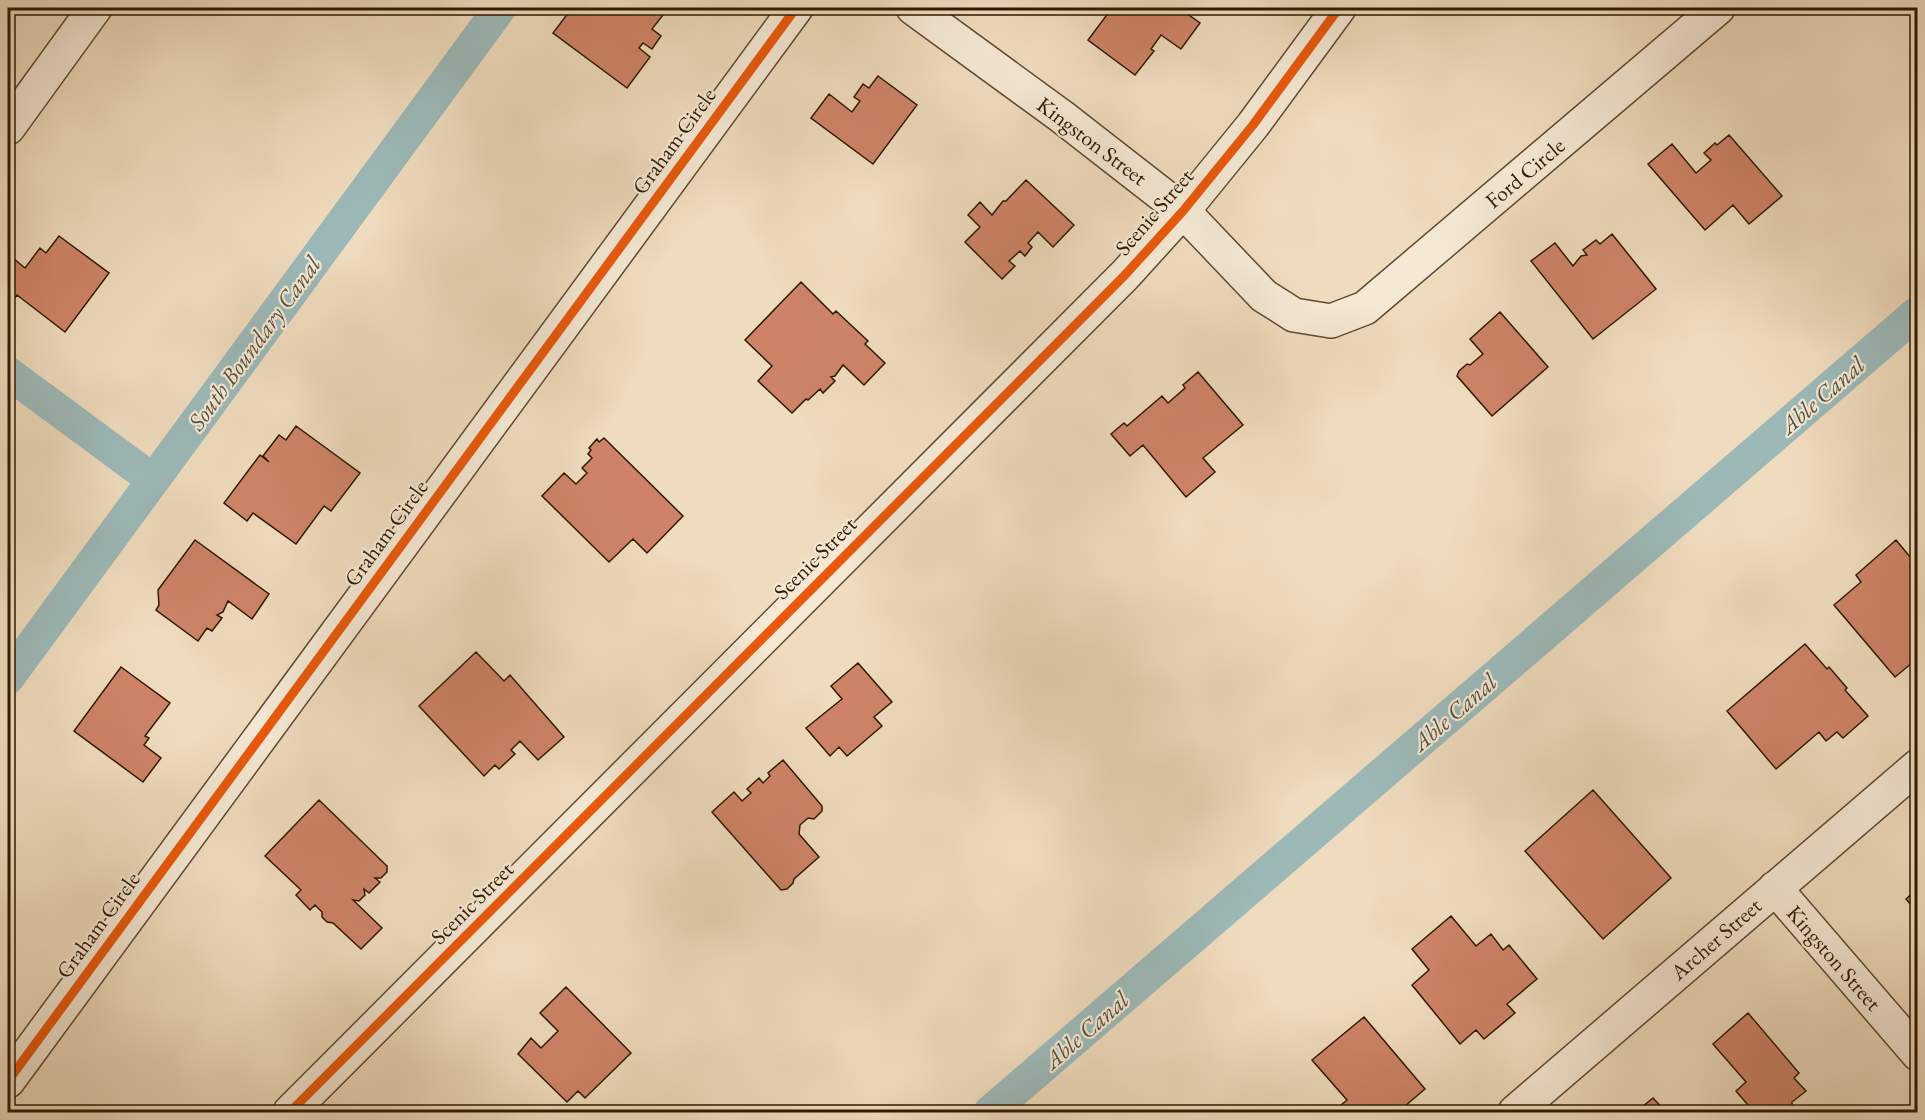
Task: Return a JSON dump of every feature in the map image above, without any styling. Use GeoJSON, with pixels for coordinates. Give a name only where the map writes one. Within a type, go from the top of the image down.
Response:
{"type":"FeatureCollection","features":[{"type":"Feature","properties":{"kind":"street"},"geometry":{"type":"LineString","coordinates":[[8,128],[95,8]]}},
{"type":"Feature","properties":{"kind":"street","name":"Graham Circle"},"geometry":{"type":"LineString","coordinates":[[8,1081],[796,8]]}},
{"type":"Feature","properties":{"kind":"street","name":"Kingston Street"},"geometry":{"type":"LineString","coordinates":[[913,8],[1061,116],[1183,211],[1264,297],[1294,315],[1322,320]]}},
{"type":"Feature","properties":{"kind":"street","name":"Scenic Street"},"geometry":{"type":"LineString","coordinates":[[290,1113],[1125,275],[1183,211],[1253,125],[1339,8]]}},
{"type":"Feature","properties":{"kind":"street","name":"Ford Circle"},"geometry":{"type":"LineString","coordinates":[[1322,320],[1330,321],[1365,308],[1718,8]]}},
{"type":"Feature","properties":{"kind":"street","name":"Archer Street"},"geometry":{"type":"LineString","coordinates":[[1515,1113],[1917,766]]}},
{"type":"Feature","properties":{"kind":"street","name":"Kingston Street"},"geometry":{"type":"LineString","coordinates":[[1774,888],[1917,1054]]}},
{"type":"Feature","properties":{"kind":"building"},"geometry":{"type":"Polygon","coordinates":[[[572,8],[653,8],[663,15],[652,29],[661,36],[652,49],[643,43],[639,48],[650,57],[627,88],[553,33],[572,8]]]}},
{"type":"Feature","properties":{"kind":"building"},"geometry":{"type":"Polygon","coordinates":[[[1112,8],[1179,8],[1200,23],[1181,49],[1161,35],[1151,49],[1154,51],[1135,75],[1088,40],[1112,8]]]}},
{"type":"Feature","properties":{"kind":"building"},"geometry":{"type":"Polygon","coordinates":[[[878,76],[917,105],[873,164],[811,118],[829,94],[852,112],[860,101],[854,97],[863,84],[869,88],[878,76]]]}},
{"type":"Feature","properties":{"kind":"building"},"geometry":{"type":"Polygon","coordinates":[[[1729,135],[1782,196],[1749,224],[1733,205],[1705,230],[1648,164],[1672,144],[1696,173],[1711,160],[1704,153],[1729,135]]]}},
{"type":"Feature","properties":{"kind":"building"},"geometry":{"type":"Polygon","coordinates":[[[1026,180],[1074,225],[1053,247],[1038,232],[1028,243],[1032,247],[1025,256],[1020,251],[1009,261],[1015,266],[1002,279],[965,242],[980,227],[968,215],[980,202],[992,215],[1003,201],[1006,201],[1026,180]]]}},
{"type":"Feature","properties":{"kind":"building"},"geometry":{"type":"Polygon","coordinates":[[[1612,234],[1656,289],[1593,339],[1531,261],[1555,243],[1573,266],[1581,256],[1587,255],[1583,250],[1596,240],[1600,244],[1612,234]]]}},
{"type":"Feature","properties":{"kind":"building"},"geometry":{"type":"Polygon","coordinates":[[[59,236],[109,273],[65,332],[17,295],[14,299],[8,294],[8,254],[25,268],[40,248],[46,253],[59,236]]]}},
{"type":"Feature","properties":{"kind":"building"},"geometry":{"type":"Polygon","coordinates":[[[801,282],[833,314],[836,311],[868,341],[865,344],[885,363],[864,385],[843,365],[835,376],[831,377],[835,381],[823,393],[820,389],[792,413],[758,381],[772,366],[745,340],[801,282]]]}},
{"type":"Feature","properties":{"kind":"building"},"geometry":{"type":"Polygon","coordinates":[[[1500,312],[1548,367],[1492,416],[1457,376],[1467,364],[1470,365],[1483,354],[1470,339],[1500,312]]]}},
{"type":"Feature","properties":{"kind":"building"},"geometry":{"type":"Polygon","coordinates":[[[1198,372],[1243,425],[1203,458],[1215,472],[1186,497],[1143,445],[1130,456],[1111,434],[1124,423],[1127,426],[1162,396],[1168,403],[1198,372]]]}},
{"type":"Feature","properties":{"kind":"building"},"geometry":{"type":"Polygon","coordinates":[[[296,426],[360,473],[331,511],[324,506],[296,544],[253,513],[247,521],[224,503],[260,455],[269,462],[263,456],[279,435],[286,440],[296,426]]]}},
{"type":"Feature","properties":{"kind":"building"},"geometry":{"type":"Polygon","coordinates":[[[604,438],[683,516],[647,553],[633,539],[609,562],[542,496],[564,473],[576,484],[587,473],[582,468],[592,458],[588,454],[591,450],[589,448],[597,439],[599,442],[604,438]]]}},
{"type":"Feature","properties":{"kind":"building"},"geometry":{"type":"Polygon","coordinates":[[[195,540],[269,594],[252,619],[228,601],[223,612],[217,615],[222,618],[212,631],[207,628],[198,641],[156,610],[159,605],[158,590],[195,540]]]}},
{"type":"Feature","properties":{"kind":"building"},"geometry":{"type":"Polygon","coordinates":[[[1896,540],[1915,563],[1910,567],[1918,575],[1918,645],[1912,650],[1918,658],[1895,677],[1834,605],[1861,582],[1856,575],[1896,540]]]}},
{"type":"Feature","properties":{"kind":"building"},"geometry":{"type":"Polygon","coordinates":[[[1805,644],[1827,669],[1829,667],[1847,688],[1845,690],[1868,716],[1843,738],[1837,732],[1826,741],[1819,732],[1776,769],[1727,711],[1805,644]]]}},
{"type":"Feature","properties":{"kind":"building"},"geometry":{"type":"Polygon","coordinates":[[[476,652],[504,681],[510,675],[564,737],[538,760],[520,741],[511,750],[515,754],[499,769],[495,765],[484,776],[419,706],[476,652]]]}},
{"type":"Feature","properties":{"kind":"building"},"geometry":{"type":"Polygon","coordinates":[[[858,663],[892,702],[874,717],[882,726],[847,756],[839,747],[830,756],[806,728],[842,699],[831,686],[858,663]]]}},
{"type":"Feature","properties":{"kind":"building"},"geometry":{"type":"Polygon","coordinates":[[[121,667],[170,703],[145,736],[149,738],[144,745],[161,758],[143,782],[74,731],[121,667]]]}},
{"type":"Feature","properties":{"kind":"building"},"geometry":{"type":"Polygon","coordinates":[[[783,760],[822,806],[822,811],[814,819],[808,818],[800,825],[799,834],[819,857],[794,879],[787,889],[781,890],[712,812],[734,792],[742,801],[751,793],[747,789],[759,778],[763,783],[770,776],[768,773],[783,760]]]}},
{"type":"Feature","properties":{"kind":"building"},"geometry":{"type":"Polygon","coordinates":[[[1593,790],[1671,878],[1603,939],[1525,851],[1593,790]]]}},
{"type":"Feature","properties":{"kind":"building"},"geometry":{"type":"Polygon","coordinates":[[[319,800],[387,866],[387,872],[381,878],[375,878],[380,882],[369,893],[364,889],[365,895],[359,901],[353,900],[382,928],[361,949],[333,923],[327,922],[315,905],[310,910],[296,895],[301,890],[265,856],[319,800]]]}},
{"type":"Feature","properties":{"kind":"building"},"geometry":{"type":"Polygon","coordinates":[[[1918,888],[1918,913],[1906,899],[1918,888]]]}},
{"type":"Feature","properties":{"kind":"building"},"geometry":{"type":"Polygon","coordinates":[[[1451,916],[1476,946],[1491,934],[1503,950],[1509,945],[1537,979],[1507,1004],[1515,1013],[1484,1039],[1476,1030],[1460,1044],[1412,985],[1429,970],[1412,949],[1451,916]]]}},
{"type":"Feature","properties":{"kind":"building"},"geometry":{"type":"Polygon","coordinates":[[[566,987],[631,1053],[585,1098],[578,1091],[567,1102],[518,1054],[531,1038],[541,1048],[558,1031],[540,1013],[566,987]]]}},
{"type":"Feature","properties":{"kind":"building"},"geometry":{"type":"Polygon","coordinates":[[[1748,1013],[1799,1073],[1794,1078],[1806,1091],[1792,1102],[1792,1107],[1785,1112],[1754,1112],[1736,1091],[1746,1082],[1713,1044],[1748,1013]]]}},
{"type":"Feature","properties":{"kind":"building"},"geometry":{"type":"Polygon","coordinates":[[[1364,1017],[1425,1089],[1398,1112],[1393,1107],[1386,1112],[1333,1112],[1347,1100],[1312,1060],[1364,1017]]]}},
{"type":"Feature","properties":{"kind":"building"},"geometry":{"type":"Polygon","coordinates":[[[1653,1098],[1666,1112],[1636,1112],[1653,1098]]]}},
{"type":"Feature","properties":{"kind":"waterway","name":"South Boundary Canal"},"geometry":{"type":"LineString","coordinates":[[8,678],[500,8]]}},
{"type":"Feature","properties":{"kind":"waterway","name":"Able Canal"},"geometry":{"type":"LineString","coordinates":[[990,1112],[1918,312]]}},
{"type":"Feature","properties":{"kind":"waterway"},"geometry":{"type":"LineString","coordinates":[[8,373],[153,480]]}},
{"type":"Feature","properties":{"kind":"cycle path"},"geometry":{"type":"LineString","coordinates":[[8,1081],[796,8]]}},
{"type":"Feature","properties":{"kind":"cycle path"},"geometry":{"type":"LineString","coordinates":[[290,1112],[1125,275],[1183,211],[1253,125],[1339,8]]}}]}
